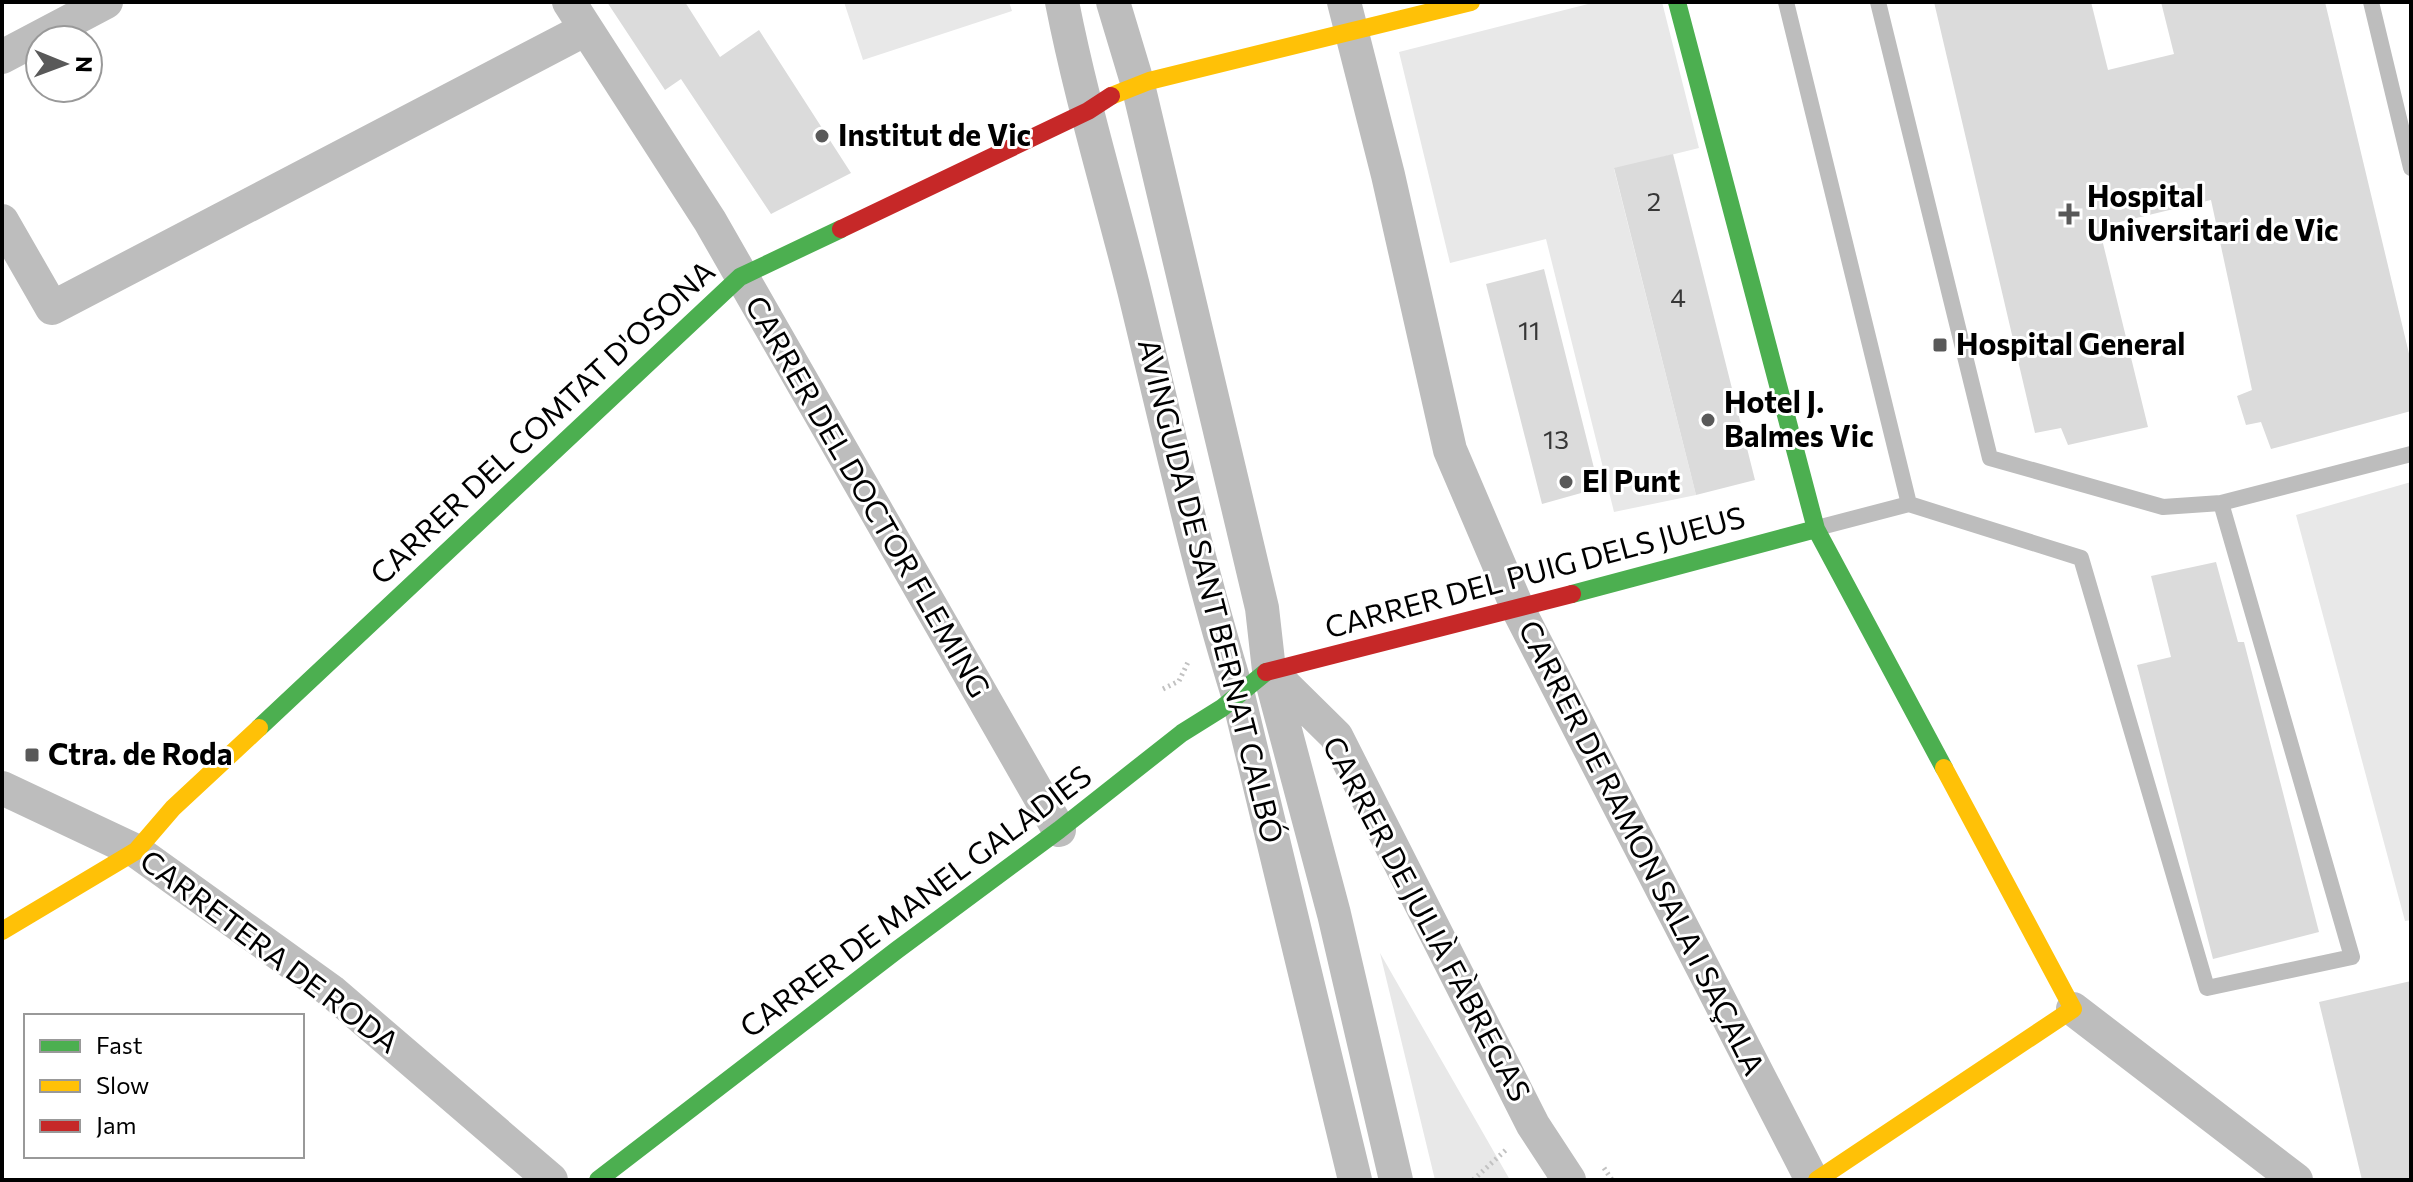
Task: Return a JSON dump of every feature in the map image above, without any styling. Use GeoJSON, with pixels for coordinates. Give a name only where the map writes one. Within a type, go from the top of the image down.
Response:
{"type":"FeatureCollection","features":[{"type":"Feature","properties":{"kind":"street"},"geometry":{"type":"LineString","coordinates":[[2,57],[106,2]]}},
{"type":"Feature","properties":{"kind":"street","name":"AVINGUDA DE SANT BERNAT CALBÓ"},"geometry":{"type":"LineString","coordinates":[[1062,2],[1215,620],[1238,695],[1355,1180]]}},
{"type":"Feature","properties":{"kind":"street","name":"AVINGUDA DE SANT BERNAT CALBÓ"},"geometry":{"type":"LineString","coordinates":[[1113,2],[1138,85],[1262,608],[1269,670],[1334,914],[1396,1180]]}},
{"type":"Feature","properties":{"kind":"street","name":"CARRER DEL COMTAT D'OSONA"},"geometry":{"type":"LineString","coordinates":[[2,931],[136,851],[173,808],[740,277],[1088,111],[1119,91],[1347,17],[1471,2]]}},
{"type":"Feature","properties":{"kind":"street"},"geometry":{"type":"LineString","coordinates":[[1677,2],[1816,529],[2073,1009],[2296,1180]]}},
{"type":"Feature","properties":{"kind":"street"},"geometry":{"type":"LineString","coordinates":[[2,221],[52,308],[577,15]]}},
{"type":"Feature","properties":{"kind":"street","name":"CARRER DEL DOCTOR FLEMING"},"geometry":{"type":"LineString","coordinates":[[577,15],[710,221],[1059,830]]}},
{"type":"Feature","properties":{"kind":"street","name":"CARRER DE RAMON SALA I SAÇALA"},"geometry":{"type":"LineString","coordinates":[[1347,17],[1388,175],[1450,450],[1518,609],[1814,1180]]}},
{"type":"Feature","properties":{"kind":"street","name":"CARRER DEL PUIG DELS JUEUS"},"geometry":{"type":"LineString","coordinates":[[1269,670],[1518,609],[1816,529]]}},
{"type":"Feature","properties":{"kind":"street","name":"CARRER DE MANEL GALADIES"},"geometry":{"type":"LineString","coordinates":[[598,1180],[1182,733],[1269,670]]}},
{"type":"Feature","properties":{"kind":"street","name":"CARRER DE JULIÀ FÀBREGAS"},"geometry":{"type":"LineString","coordinates":[[1269,670],[1336,736],[1533,1125],[1569,1180]]}},
{"type":"Feature","properties":{"kind":"street","name":"CARRETERA DE RODA"},"geometry":{"type":"LineString","coordinates":[[2,788],[136,851],[331,991],[551,1180]]}},
{"type":"Feature","properties":{"kind":"street"},"geometry":{"type":"LineString","coordinates":[[1814,1180],[2073,1009]]}},
{"type":"Feature","properties":{"kind":"lane"},"geometry":{"type":"LineString","coordinates":[[1786,2],[1909,504]]}},
{"type":"Feature","properties":{"kind":"lane"},"geometry":{"type":"LineString","coordinates":[[1878,2],[1990,458],[2163,507],[2221,503],[2411,454]]}},
{"type":"Feature","properties":{"kind":"lane"},"geometry":{"type":"LineString","coordinates":[[2371,2],[2411,168]]}},
{"type":"Feature","properties":{"kind":"lane"},"geometry":{"type":"LineString","coordinates":[[1816,529],[1909,504],[2081,558],[2207,988],[2352,957],[2221,503]]}},
{"type":"Feature","properties":{"kind":"shaded area"},"geometry":{"type":"Polygon","coordinates":[[[844,2],[1009,2],[1012,11],[863,60],[844,2]]]}},
{"type":"Feature","properties":{"kind":"shaded area"},"geometry":{"type":"Polygon","coordinates":[[[1596,2],[1662,2],[1699,148],[1614,169],[1696,495],[1614,512],[1546,239],[1450,263],[1399,52],[1596,2]]]}},
{"type":"Feature","properties":{"kind":"shaded area"},"geometry":{"type":"Polygon","coordinates":[[[2411,482],[2411,920],[2405,921],[2296,515],[2411,482]]]}},
{"type":"Feature","properties":{"kind":"shaded area"},"geometry":{"type":"Polygon","coordinates":[[[1380,953],[1510,1180],[1435,1180],[1380,953]]]}},
{"type":"Feature","properties":{"kind":"building"},"geometry":{"type":"Polygon","coordinates":[[[607,2],[685,2],[720,57],[759,30],[851,173],[771,214],[681,79],[665,90],[607,2]]]}},
{"type":"Feature","properties":{"kind":"building","name":"Hospital Universitari de Vic"},"geometry":{"type":"Polygon","coordinates":[[[1934,2],[2091,2],[2108,70],[2174,54],[2161,2],[2325,2],[2411,362],[2411,411],[2271,449],[2261,422],[2246,425],[2237,396],[2252,390],[2211,200],[2099,227],[2148,427],[2068,445],[2061,428],[2035,433],[1934,2]]]}},
{"type":"Feature","properties":{"kind":"building"},"geometry":{"type":"Polygon","coordinates":[[[1673,154],[1755,480],[1696,495],[1614,168],[1673,154]]]}},
{"type":"Feature","properties":{"kind":"building"},"geometry":{"type":"Polygon","coordinates":[[[1544,269],[1599,488],[1542,504],[1486,284],[1544,269]]]}},
{"type":"Feature","properties":{"kind":"building"},"geometry":{"type":"Polygon","coordinates":[[[2216,562],[2238,642],[2244,642],[2319,932],[2213,959],[2137,665],[2171,657],[2151,576],[2216,562]]]}},
{"type":"Feature","properties":{"kind":"building"},"geometry":{"type":"Polygon","coordinates":[[[2411,981],[2411,1180],[2362,1180],[2319,1002],[2411,981]]]}},
{"type":"Feature","properties":{"kind":"traffic: fast"},"geometry":{"type":"LineString","coordinates":[[1677,2],[1816,529],[1944,768]]}},
{"type":"Feature","properties":{"kind":"traffic: fast"},"geometry":{"type":"LineString","coordinates":[[259,728],[740,277],[841,229]]}},
{"type":"Feature","properties":{"kind":"traffic: fast"},"geometry":{"type":"LineString","coordinates":[[1572,594],[1816,529]]}},
{"type":"Feature","properties":{"kind":"traffic: fast"},"geometry":{"type":"LineString","coordinates":[[598,1180],[1266,672]]}},
{"type":"Feature","properties":{"kind":"traffic: slow"},"geometry":{"type":"LineString","coordinates":[[1111,96],[1149,81],[1471,2]]}},
{"type":"Feature","properties":{"kind":"traffic: slow"},"geometry":{"type":"LineString","coordinates":[[2,931],[136,851],[173,808],[259,728]]}},
{"type":"Feature","properties":{"kind":"traffic: slow"},"geometry":{"type":"LineString","coordinates":[[1817,1180],[2073,1009],[1944,768]]}},
{"type":"Feature","properties":{"kind":"traffic: jam"},"geometry":{"type":"LineString","coordinates":[[841,229],[1088,111],[1111,96]]}},
{"type":"Feature","properties":{"kind":"traffic: jam"},"geometry":{"type":"LineString","coordinates":[[1266,672],[1572,594]]}},
{"type":"Feature","properties":{"kind":"place","name":"Institut de Vic"},"geometry":{"type":"Point","coordinates":[822,136]}},
{"type":"Feature","properties":{"kind":"place","name":"Hospital Universitari de Vic"},"geometry":{"type":"Point","coordinates":[2069,214]}},
{"type":"Feature","properties":{"kind":"place","name":"Hospital General"},"geometry":{"type":"Point","coordinates":[1940,345]}},
{"type":"Feature","properties":{"kind":"place","name":"Hotel J. Balmes Vic"},"geometry":{"type":"Point","coordinates":[1708,420]}},
{"type":"Feature","properties":{"kind":"place","name":"El Punt"},"geometry":{"type":"Point","coordinates":[1566,482]}},
{"type":"Feature","properties":{"kind":"place","name":"Ctra. de Roda"},"geometry":{"type":"Point","coordinates":[32,755]}}]}
